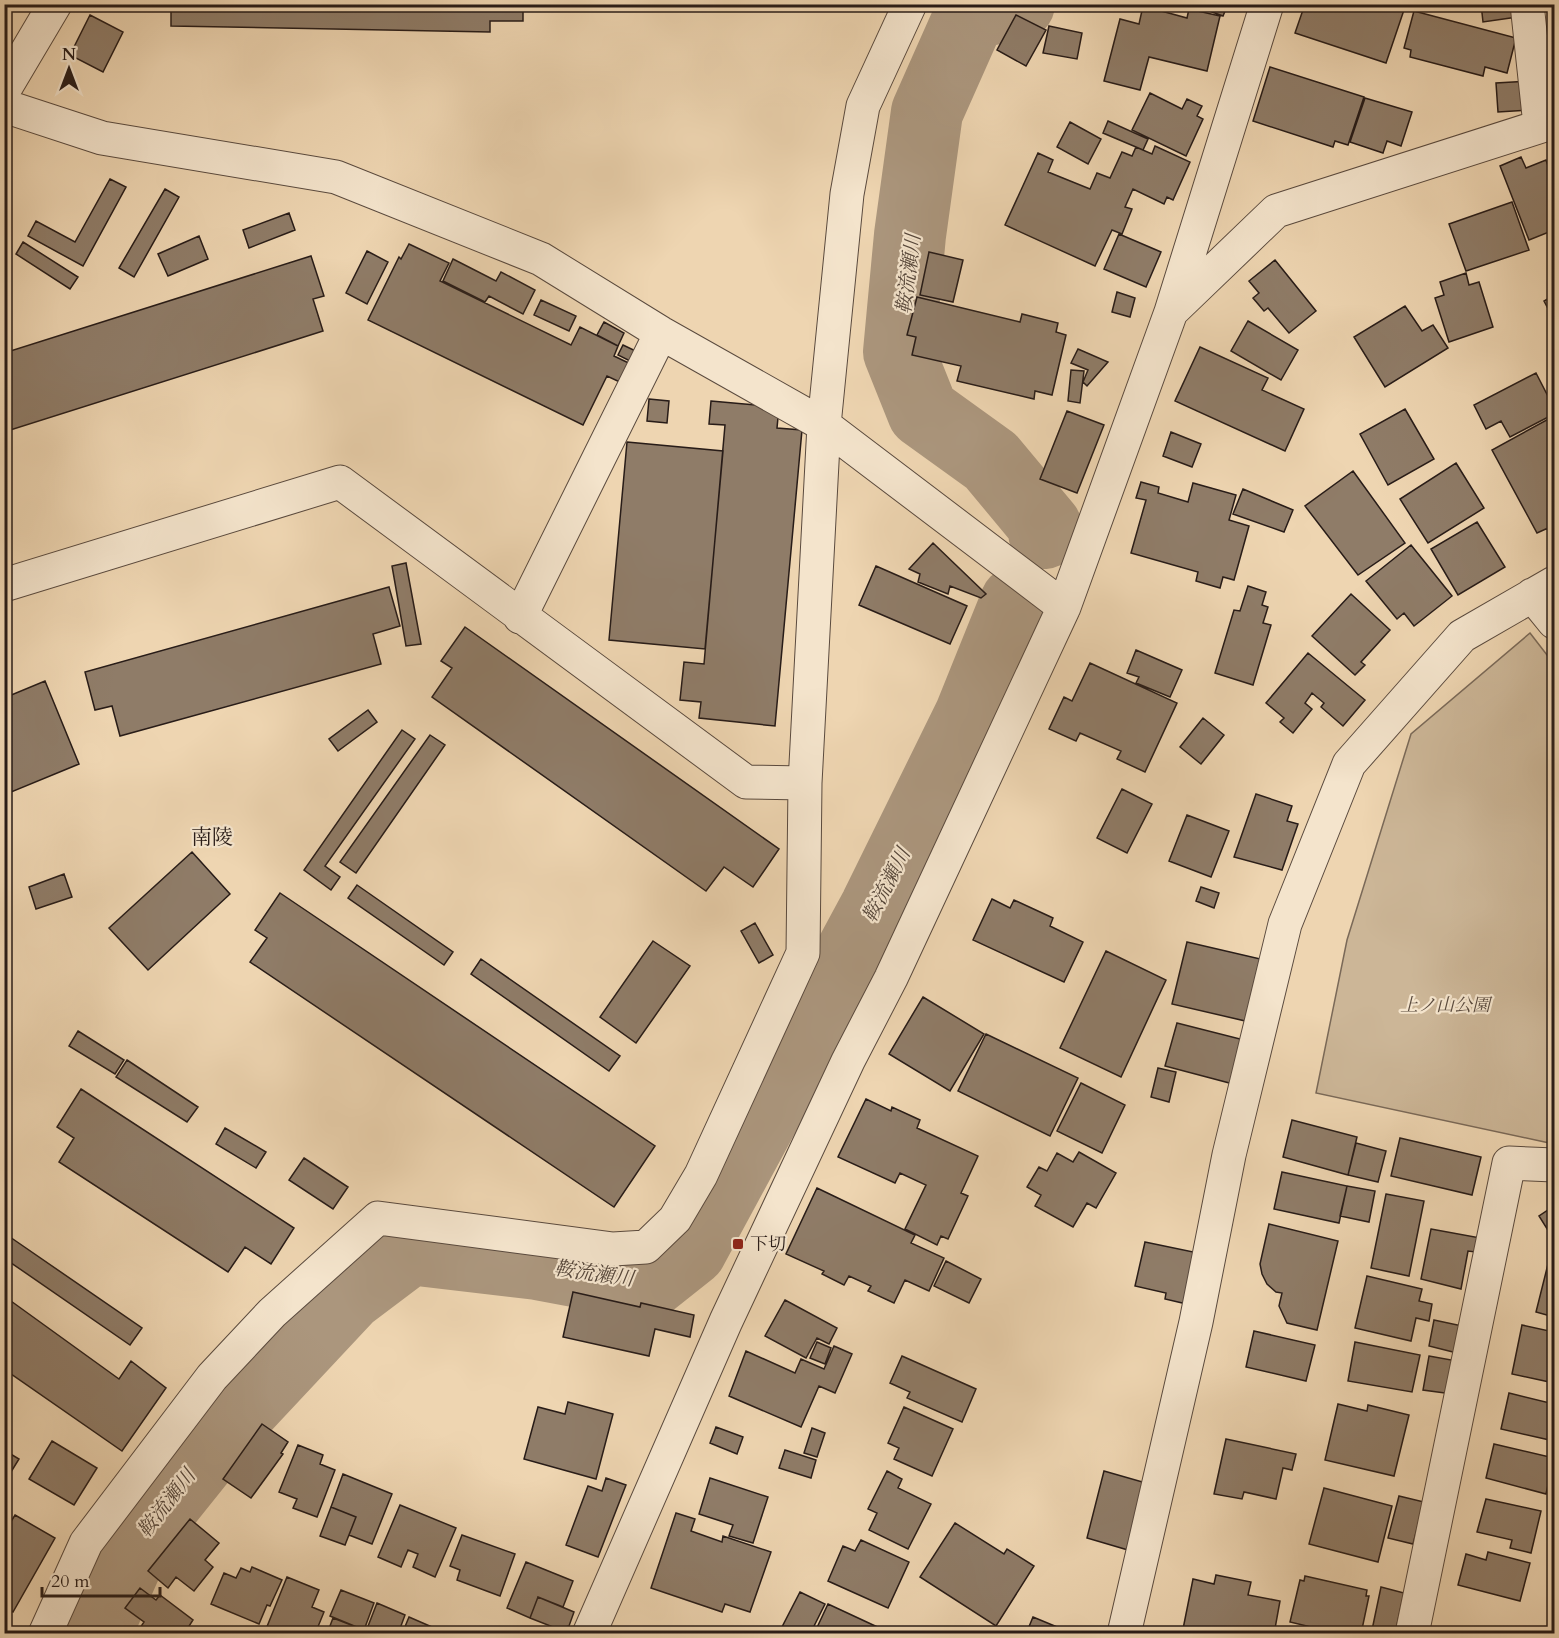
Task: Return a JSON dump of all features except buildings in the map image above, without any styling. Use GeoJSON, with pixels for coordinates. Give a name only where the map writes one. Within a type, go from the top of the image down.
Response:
{"type":"FeatureCollection","features":[{"type":"Feature","properties":{"kind":"street"},"geometry":{"type":"LineString","coordinates":[[4,90],[55,4]]}},
{"type":"Feature","properties":{"kind":"street"},"geometry":{"type":"LineString","coordinates":[[45,1634],[86,1543],[212,1377],[272,1313],[378,1218],[613,1249],[646,1247],[675,1219],[701,1175],[802,953],[805,783],[824,425],[847,194],[863,106],[910,4]]}},
{"type":"Feature","properties":{"kind":"street"},"geometry":{"type":"LineString","coordinates":[[589,1634],[726,1321],[848,1061],[891,978],[1064,607],[1171,312],[1267,4]]}},
{"type":"Feature","properties":{"kind":"street"},"geometry":{"type":"LineString","coordinates":[[1171,312],[1276,211],[1550,126],[1527,4]]}},
{"type":"Feature","properties":{"kind":"street"},"geometry":{"type":"LineString","coordinates":[[4,106],[102,138],[336,177],[541,260],[661,333],[824,425],[1064,607]]}},
{"type":"Feature","properties":{"kind":"street"},"geometry":{"type":"LineString","coordinates":[[520,617],[661,333]]}},
{"type":"Feature","properties":{"kind":"street"},"geometry":{"type":"LineString","coordinates":[[4,585],[340,482],[746,782],[805,783]]}},
{"type":"Feature","properties":{"kind":"street"},"geometry":{"type":"LineString","coordinates":[[1124,1634],[1196,1322],[1229,1155],[1285,924],[1349,764],[1462,636],[1543,589],[1554,622]]}},
{"type":"Feature","properties":{"kind":"street"},"geometry":{"type":"LineString","coordinates":[[1412,1634],[1509,1163],[1554,1165]]}},
{"type":"Feature","properties":{"kind":"green space","name":"上ノ山公園"},"geometry":{"type":"Polygon","coordinates":[[[1530,633],[1554,664],[1554,1144],[1316,1093],[1347,940],[1411,734],[1530,633]]]}},
{"type":"Feature","properties":{"kind":"waterway","name":"鞍流瀬川"},"geometry":{"type":"LineString","coordinates":[[1019,4],[971,13],[927,112],[910,235],[899,352],[923,412],[991,461],[1046,527],[1044,533]]}},
{"type":"Feature","properties":{"kind":"waterway","name":"鞍流瀬川"},"geometry":{"type":"LineString","coordinates":[[95,1634],[138,1537],[232,1420],[349,1295],[410,1249],[538,1264],[618,1279],[652,1281],[691,1250],[876,907],[970,716],[1016,602]]}},
{"type":"Feature","properties":{"kind":"place","name":"下切"},"geometry":{"type":"Point","coordinates":[738,1244]}},
{"type":"Feature","properties":{"kind":"district","name":"南陵"},"geometry":{"type":"Point","coordinates":[212,837]}}]}
